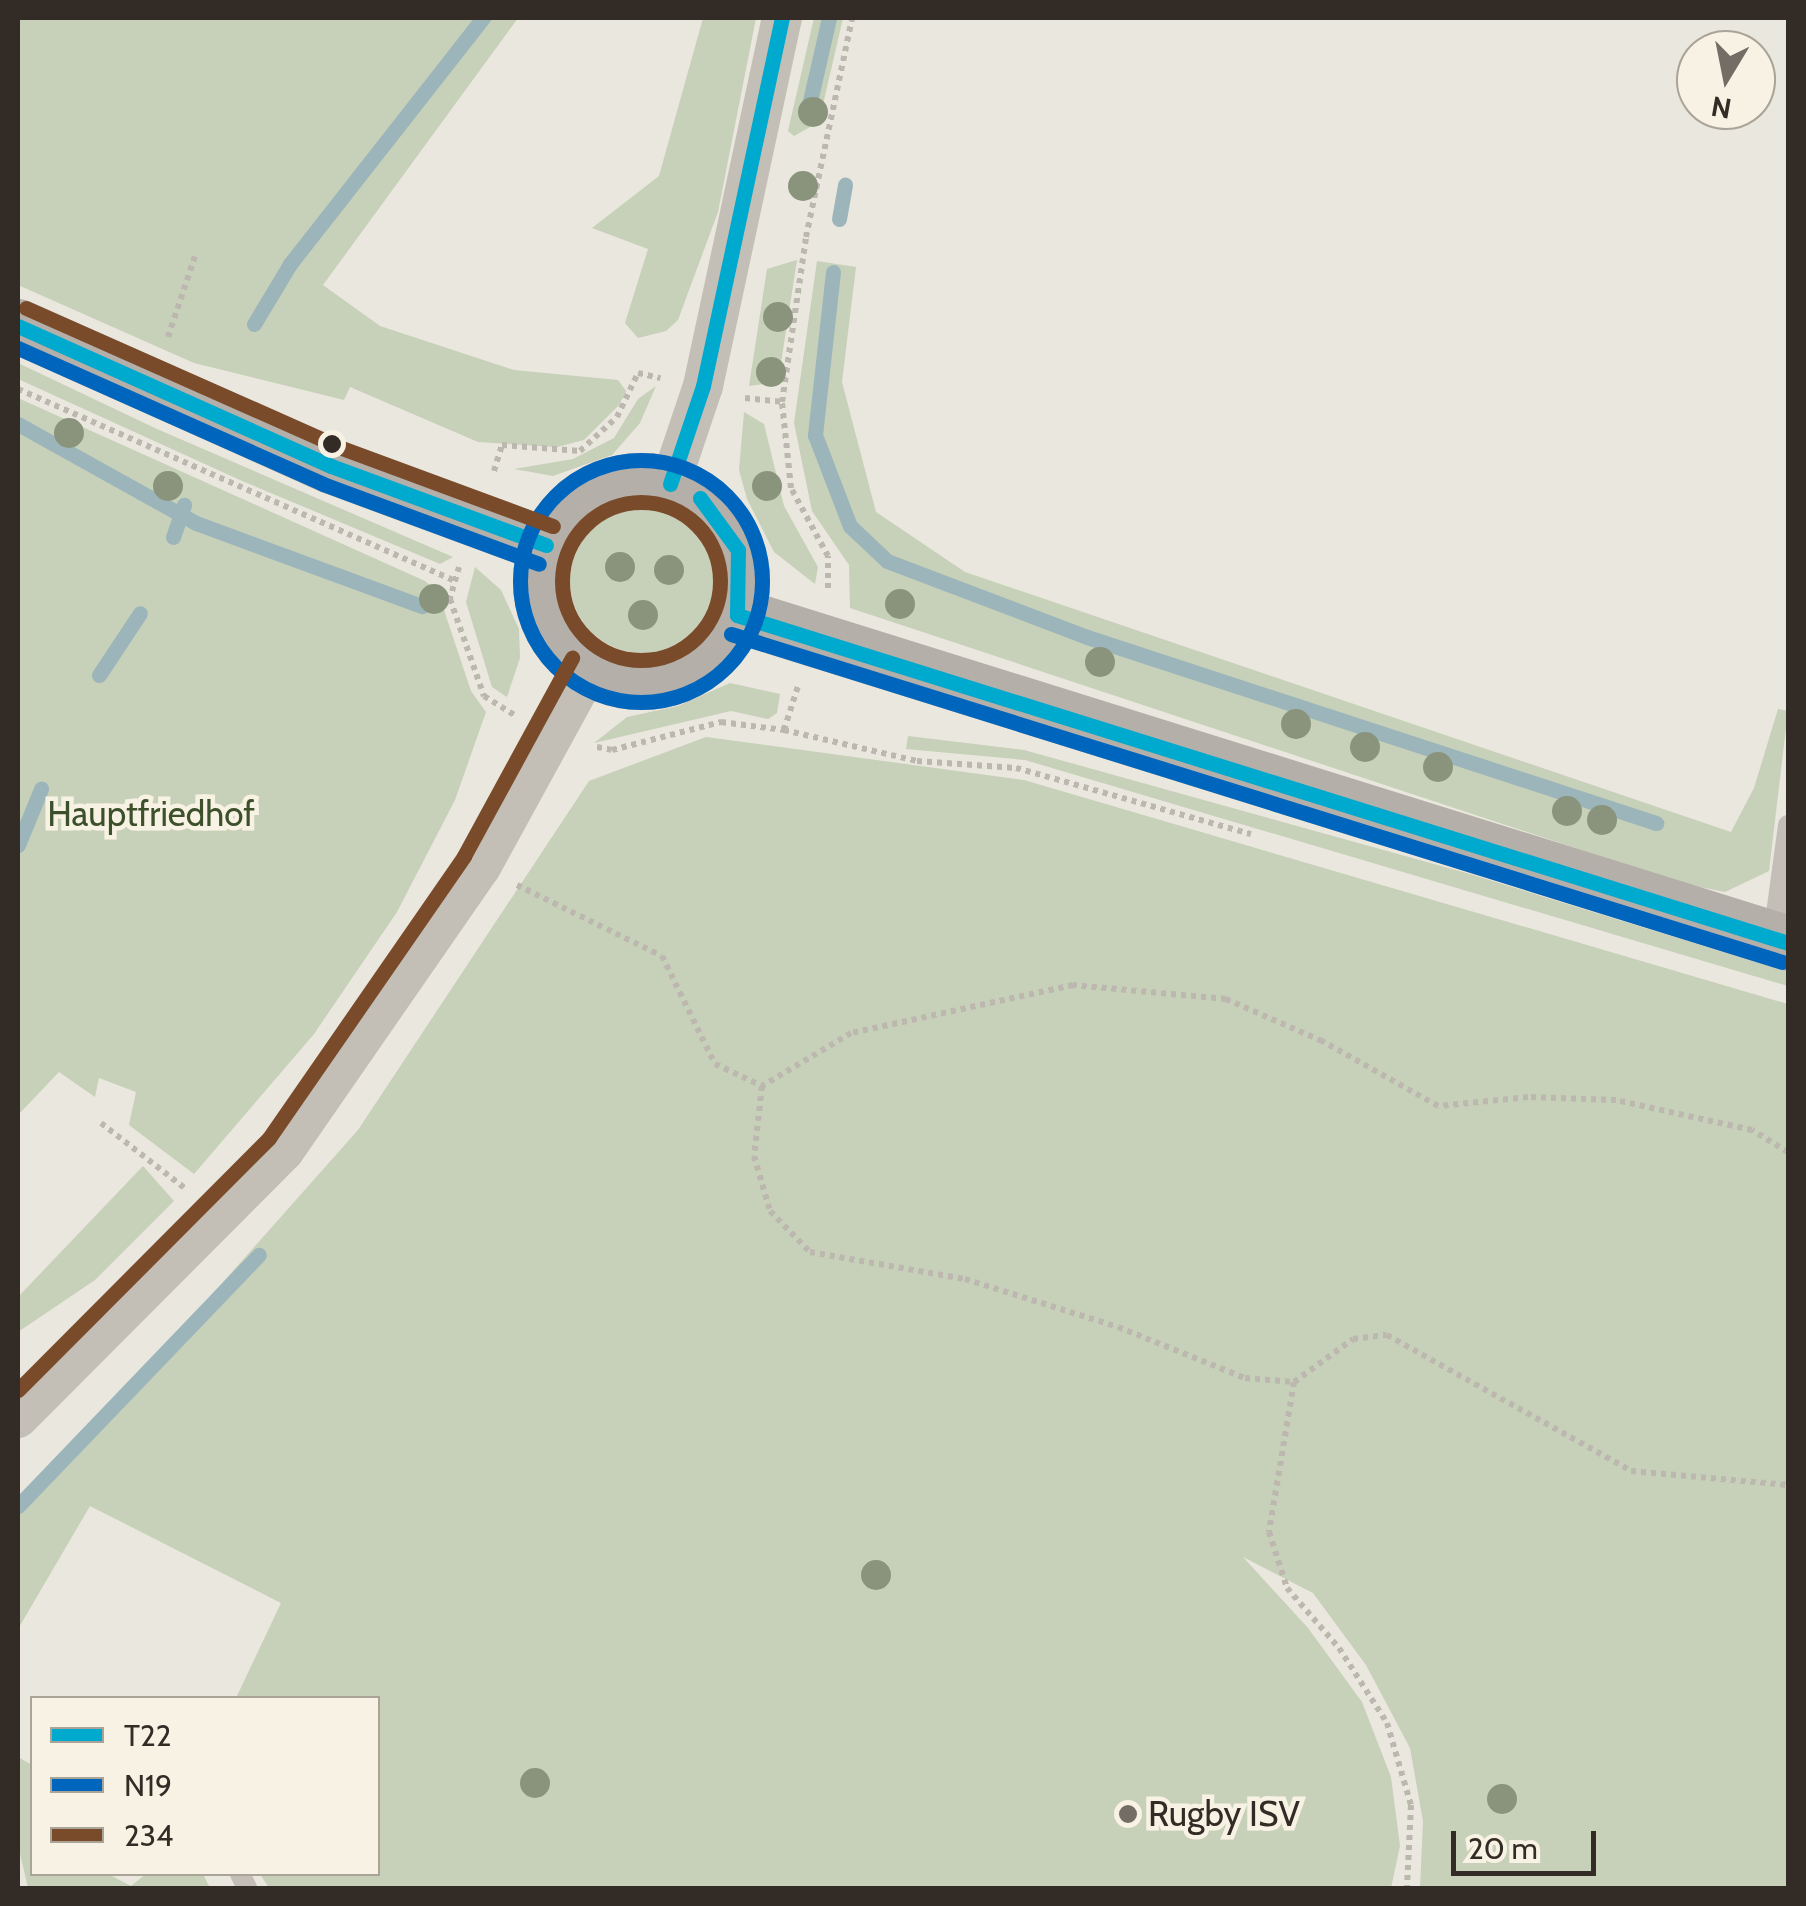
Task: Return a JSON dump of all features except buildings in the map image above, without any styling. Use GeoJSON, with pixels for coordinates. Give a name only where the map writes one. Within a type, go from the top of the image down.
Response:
{"type":"FeatureCollection","features":[{"type":"Feature","properties":{"kind":"main road"},"geometry":{"type":"LineString","coordinates":[[18,326],[331,466],[546,544]]}},
{"type":"Feature","properties":{"kind":"main road"},"geometry":{"type":"LineString","coordinates":[[610,484],[670,484],[700,498],[723,521],[738,550],[742,582],[737,615],[712,652],[676,676],[632,680],[590,668],[551,627],[541,600],[546,544],[561,518],[610,484]]}},
{"type":"Feature","properties":{"kind":"main road"},"geometry":{"type":"LineString","coordinates":[[737,615],[1780,940]]}},
{"type":"Feature","properties":{"kind":"street"},"geometry":{"type":"LineString","coordinates":[[670,484],[703,386],[782,18]]}},
{"type":"Feature","properties":{"kind":"street"},"geometry":{"type":"LineString","coordinates":[[18,1418],[284,1151],[481,867],[590,668]]}},
{"type":"Feature","properties":{"kind":"lane"},"geometry":{"type":"LineString","coordinates":[[1780,940],[1788,825]]}},
{"type":"Feature","properties":{"kind":"path"},"geometry":{"type":"LineString","coordinates":[[784,730],[832,574],[791,488],[782,402],[806,237],[852,18]]}},
{"type":"Feature","properties":{"kind":"path"},"geometry":{"type":"LineString","coordinates":[[145,383],[178,316],[194,256]]}},
{"type":"Feature","properties":{"kind":"path"},"geometry":{"type":"LineString","coordinates":[[782,402],[638,373],[617,417],[580,450],[502,445],[450,599],[484,696],[554,732],[612,750],[721,722],[784,730],[917,761],[1016,768],[1271,840]]}},
{"type":"Feature","properties":{"kind":"path"},"geometry":{"type":"LineString","coordinates":[[18,389],[454,580]]}},
{"type":"Feature","properties":{"kind":"path"},"geometry":{"type":"LineString","coordinates":[[481,867],[662,956],[715,1064],[762,1086]]}},
{"type":"Feature","properties":{"kind":"path"},"geometry":{"type":"LineString","coordinates":[[762,1086],[852,1033],[1073,985],[1226,998],[1322,1041],[1438,1106],[1528,1097],[1616,1100],[1752,1130],[1788,1152]]}},
{"type":"Feature","properties":{"kind":"path"},"geometry":{"type":"LineString","coordinates":[[762,1086],[754,1156],[770,1210],[810,1252],[965,1279],[1118,1327],[1245,1378],[1294,1382],[1353,1339],[1387,1335],[1631,1470],[1788,1485]]}},
{"type":"Feature","properties":{"kind":"path"},"geometry":{"type":"LineString","coordinates":[[102,1123],[220,1215]]}},
{"type":"Feature","properties":{"kind":"path"},"geometry":{"type":"LineString","coordinates":[[1294,1382],[1270,1532],[1287,1588],[1340,1648],[1387,1723],[1411,1805],[1407,1888]]}},
{"type":"Feature","properties":{"kind":"green space"},"geometry":{"type":"Polygon","coordinates":[[[18,18],[518,18],[323,285],[380,326],[514,370],[618,380],[626,391],[619,405],[584,440],[557,447],[478,442],[350,387],[344,400],[194,363],[18,285],[18,18]]]}},
{"type":"Feature","properties":{"kind":"green space"},"geometry":{"type":"Polygon","coordinates":[[[703,18],[756,18],[718,212],[678,320],[666,331],[638,338],[625,323],[648,249],[592,228],[659,176],[703,18]]]}},
{"type":"Feature","properties":{"kind":"green space"},"geometry":{"type":"Polygon","coordinates":[[[814,18],[843,18],[819,122],[794,136],[788,131],[814,18]]]}},
{"type":"Feature","properties":{"kind":"green space"},"geometry":{"type":"Polygon","coordinates":[[[797,260],[778,382],[749,386],[767,269],[797,260]]]}},
{"type":"Feature","properties":{"kind":"green space"},"geometry":{"type":"Polygon","coordinates":[[[817,261],[856,267],[842,382],[876,512],[965,572],[1731,832],[1754,788],[1778,709],[1788,711],[1769,871],[1725,892],[1684,884],[850,608],[849,565],[812,511],[794,423],[817,261]]]}},
{"type":"Feature","properties":{"kind":"green space"},"geometry":{"type":"Polygon","coordinates":[[[18,363],[157,429],[453,557],[440,564],[240,480],[18,379],[18,363]]]}},
{"type":"Feature","properties":{"kind":"green space"},"geometry":{"type":"Polygon","coordinates":[[[656,386],[640,423],[612,455],[553,476],[514,469],[573,459],[614,438],[638,399],[656,386]]]}},
{"type":"Feature","properties":{"kind":"green space","name":"Hauptfriedhof"},"geometry":{"type":"Polygon","coordinates":[[[18,398],[425,581],[438,592],[471,691],[486,712],[455,800],[397,912],[314,1034],[194,1174],[129,1125],[136,1092],[99,1078],[95,1097],[59,1072],[18,1115],[18,398]]]}},
{"type":"Feature","properties":{"kind":"green space"},"geometry":{"type":"Polygon","coordinates":[[[744,412],[764,424],[784,506],[818,567],[815,584],[774,552],[747,499],[739,470],[744,412]]]}},
{"type":"Feature","properties":{"kind":"green space"},"geometry":{"type":"Polygon","coordinates":[[[642,509],[670,514],[693,530],[709,553],[714,581],[709,609],[693,632],[670,648],[642,653],[614,648],[591,632],[575,609],[570,581],[575,553],[591,530],[614,514],[642,509]]]}},
{"type":"Feature","properties":{"kind":"green space"},"geometry":{"type":"Polygon","coordinates":[[[475,567],[501,590],[519,629],[520,658],[507,697],[492,687],[466,602],[475,567]]]}},
{"type":"Feature","properties":{"kind":"green space"},"geometry":{"type":"Polygon","coordinates":[[[730,683],[780,694],[777,713],[768,719],[731,711],[594,743],[627,717],[678,706],[730,683]]]}},
{"type":"Feature","properties":{"kind":"green space"},"geometry":{"type":"Polygon","coordinates":[[[908,736],[1024,750],[1470,874],[1788,972],[1788,986],[1025,760],[906,749],[908,736]]]}},
{"type":"Feature","properties":{"kind":"green space"},"geometry":{"type":"Polygon","coordinates":[[[706,737],[1024,780],[1788,1004],[1788,1888],[1420,1888],[1423,1821],[1410,1748],[1366,1665],[1313,1593],[1243,1557],[1308,1628],[1362,1702],[1391,1777],[1400,1846],[1391,1888],[269,1888],[261,1876],[380,1876],[380,1696],[237,1696],[281,1603],[90,1506],[18,1629],[18,1513],[358,1130],[589,781],[706,737]]]}},
{"type":"Feature","properties":{"kind":"green space"},"geometry":{"type":"Polygon","coordinates":[[[143,1166],[174,1201],[95,1280],[18,1332],[18,1297],[143,1166]]]}},
{"type":"Feature","properties":{"kind":"green space"},"geometry":{"type":"Polygon","coordinates":[[[18,1757],[30,1764],[30,1876],[112,1876],[131,1886],[144,1876],[204,1876],[210,1888],[28,1888],[18,1845],[18,1757]]]}},
{"type":"Feature","properties":{"kind":"waterway"},"geometry":{"type":"LineString","coordinates":[[254,324],[290,264],[483,18]]}},
{"type":"Feature","properties":{"kind":"waterway"},"geometry":{"type":"LineString","coordinates":[[807,114],[829,18]]}},
{"type":"Feature","properties":{"kind":"waterway"},"geometry":{"type":"LineString","coordinates":[[839,219],[845,185]]}},
{"type":"Feature","properties":{"kind":"waterway"},"geometry":{"type":"LineString","coordinates":[[833,272],[815,435],[850,526],[887,561],[1087,637],[1656,823]]}},
{"type":"Feature","properties":{"kind":"waterway"},"geometry":{"type":"LineString","coordinates":[[18,424],[196,523],[422,606]]}},
{"type":"Feature","properties":{"kind":"waterway"},"geometry":{"type":"LineString","coordinates":[[173,537],[184,505]]}},
{"type":"Feature","properties":{"kind":"waterway"},"geometry":{"type":"LineString","coordinates":[[99,675],[140,613]]}},
{"type":"Feature","properties":{"kind":"waterway"},"geometry":{"type":"LineString","coordinates":[[18,845],[41,789]]}},
{"type":"Feature","properties":{"kind":"waterway"},"geometry":{"type":"LineString","coordinates":[[18,1506],[259,1255]]}},
{"type":"Feature","properties":{"kind":"transit line","name":"T22"},"geometry":{"type":"LineString","coordinates":[[670,484],[703,386],[782,18]]}},
{"type":"Feature","properties":{"kind":"transit line","name":"234"},"geometry":{"type":"LineString","coordinates":[[26,308],[339,447],[553,526]]}},
{"type":"Feature","properties":{"kind":"transit line","name":"T22"},"geometry":{"type":"LineString","coordinates":[[18,326],[331,466],[546,545]]}},
{"type":"Feature","properties":{"kind":"transit line","name":"N19"},"geometry":{"type":"LineString","coordinates":[[18,348],[323,484],[539,564]]}},
{"type":"Feature","properties":{"kind":"transit line","name":"N19"},"geometry":{"type":"LineString","coordinates":[[641,460],[687,469],[726,496],[753,535],[762,581],[753,627],[726,666],[687,693],[641,702],[595,693],[556,666],[529,627],[520,581],[529,535],[556,496],[595,469],[641,460]]}},
{"type":"Feature","properties":{"kind":"transit line","name":"T22"},"geometry":{"type":"LineString","coordinates":[[700,498],[738,550],[737,615]]}},
{"type":"Feature","properties":{"kind":"transit line","name":"234"},"geometry":{"type":"LineString","coordinates":[[641,502],[671,508],[697,525],[714,551],[720,581],[714,611],[697,637],[671,654],[641,660],[611,654],[585,637],[568,611],[562,581],[568,551],[585,525],[611,508],[641,502]]}},
{"type":"Feature","properties":{"kind":"transit line","name":"T22"},"geometry":{"type":"LineString","coordinates":[[737,615],[1788,943]]}},
{"type":"Feature","properties":{"kind":"transit line","name":"N19"},"geometry":{"type":"LineString","coordinates":[[731,634],[1782,962]]}},
{"type":"Feature","properties":{"kind":"transit line","name":"234"},"geometry":{"type":"LineString","coordinates":[[18,1390],[269,1138],[464,856],[572,658]]}},
{"type":"Feature","properties":{"kind":"place","name":"Rugby ISV"},"geometry":{"type":"Point","coordinates":[1128,1814]}}]}
